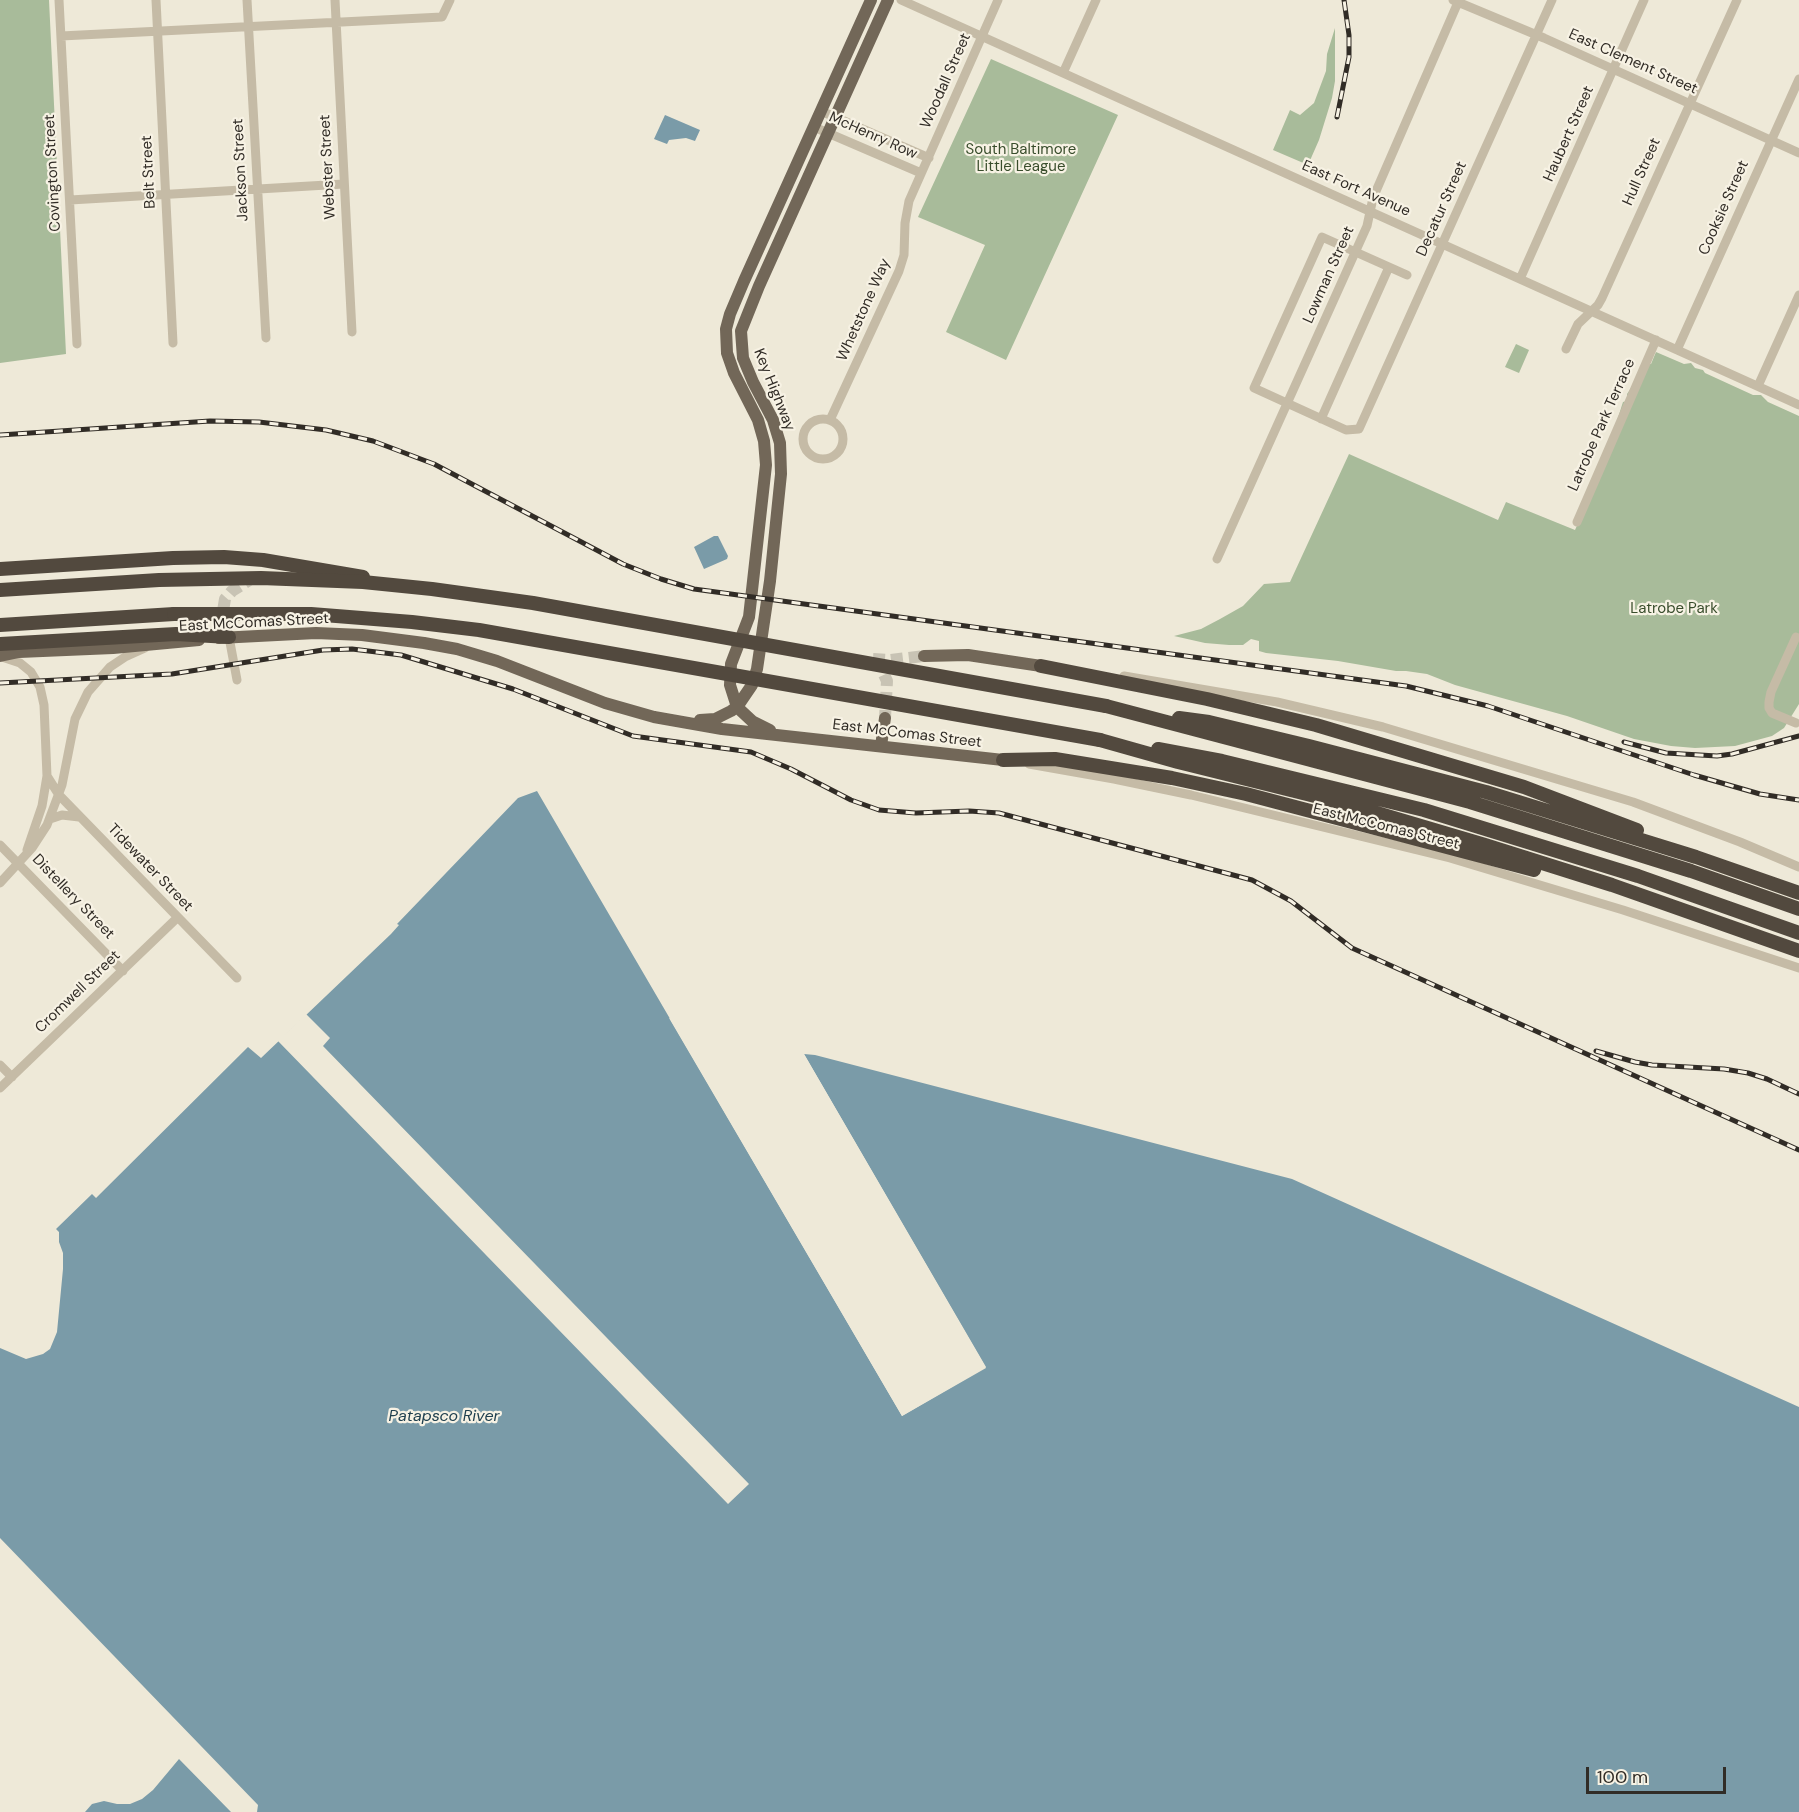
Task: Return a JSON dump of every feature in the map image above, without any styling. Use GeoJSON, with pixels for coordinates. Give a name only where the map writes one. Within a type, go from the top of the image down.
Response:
{"type":"FeatureCollection","features":[{"type":"Feature","properties":{"kind":"highway"},"geometry":{"type":"LineString","coordinates":[[0,569],[224,557],[263,560],[363,577]]}},
{"type":"Feature","properties":{"kind":"highway"},"geometry":{"type":"LineString","coordinates":[[0,590],[159,580],[340,581],[432,589],[533,603],[1106,706],[1209,722],[1496,795],[1696,857],[1799,893]]}},
{"type":"Feature","properties":{"kind":"highway"},"geometry":{"type":"LineString","coordinates":[[0,625],[141,616],[311,614],[479,630],[577,646],[1100,740],[1180,752],[1424,810],[1638,876],[1799,933]]}},
{"type":"Feature","properties":{"kind":"highway"},"geometry":{"type":"LineString","coordinates":[[0,644],[227,632]]}},
{"type":"Feature","properties":{"kind":"highway"},"geometry":{"type":"LineString","coordinates":[[1041,666],[1246,708],[1386,745],[1561,800],[1639,830],[1696,857]]}},
{"type":"Feature","properties":{"kind":"highway"},"geometry":{"type":"LineString","coordinates":[[1106,706],[1480,804],[1692,870],[1799,909]]}},
{"type":"Feature","properties":{"kind":"highway"},"geometry":{"type":"LineString","coordinates":[[1100,740],[1389,816],[1505,851],[1799,951]]}},
{"type":"Feature","properties":{"kind":"highway"},"geometry":{"type":"LineString","coordinates":[[1003,760],[1054,759],[1142,772],[1208,785],[1492,858],[1606,892],[1678,908]]}},
{"type":"Feature","properties":{"kind":"main road","name":"Key Highway"},"geometry":{"type":"LineString","coordinates":[[737,707],[731,693],[730,671],[748,617],[766,465],[762,433],[727,353],[726,329],[732,307],[871,0]]}},
{"type":"Feature","properties":{"kind":"main road","name":"Key Highway"},"geometry":{"type":"LineString","coordinates":[[737,707],[752,685],[757,669],[770,580],[781,463],[780,443],[773,420],[743,358],[741,331],[759,286],[888,0]]}},
{"type":"Feature","properties":{"kind":"main road","name":"East McComas Street"},"geometry":{"type":"LineString","coordinates":[[0,656],[19,652],[156,644],[227,632],[338,634],[386,638],[440,645],[476,654],[614,706],[654,717],[722,729],[1003,760]]}},
{"type":"Feature","properties":{"kind":"main road"},"geometry":{"type":"LineString","coordinates":[[924,656],[968,655],[1041,666]]}},
{"type":"Feature","properties":{"kind":"main road"},"geometry":{"type":"LineString","coordinates":[[681,721],[715,719],[737,707],[758,725],[782,735]]}},
{"type":"Feature","properties":{"kind":"main road"},"geometry":{"type":"LineString","coordinates":[[881,746],[885,718]]}},
{"type":"Feature","properties":{"kind":"street","name":"Covington Street"},"geometry":{"type":"LineString","coordinates":[[59,0],[76,344]]}},
{"type":"Feature","properties":{"kind":"street","name":"Belt Street"},"geometry":{"type":"LineString","coordinates":[[156,0],[173,343]]}},
{"type":"Feature","properties":{"kind":"street","name":"Jackson Street"},"geometry":{"type":"LineString","coordinates":[[247,0],[266,338]]}},
{"type":"Feature","properties":{"kind":"street","name":"Webster Street"},"geometry":{"type":"LineString","coordinates":[[335,0],[352,332]]}},
{"type":"Feature","properties":{"kind":"street"},"geometry":{"type":"LineString","coordinates":[[61,36],[442,17],[450,0]]}},
{"type":"Feature","properties":{"kind":"street","name":"East Fort Avenue"},"geometry":{"type":"LineString","coordinates":[[901,0],[1799,405]]}},
{"type":"Feature","properties":{"kind":"street","name":"Woodall Street"},"geometry":{"type":"LineString","coordinates":[[921,173],[998,0]]}},
{"type":"Feature","properties":{"kind":"street"},"geometry":{"type":"LineString","coordinates":[[1063,74],[1096,0]]}},
{"type":"Feature","properties":{"kind":"street","name":"Decatur Street"},"geometry":{"type":"LineString","coordinates":[[1321,419],[1346,430],[1359,429],[1552,0]]}},
{"type":"Feature","properties":{"kind":"street","name":"Haubert Street"},"geometry":{"type":"LineString","coordinates":[[1520,279],[1644,0]]}},
{"type":"Feature","properties":{"kind":"street","name":"Hull Street"},"geometry":{"type":"LineString","coordinates":[[1566,349],[1578,324],[1602,298],[1737,0]]}},
{"type":"Feature","properties":{"kind":"street","name":"East Clement Street"},"geometry":{"type":"LineString","coordinates":[[1457,1],[1799,153]]}},
{"type":"Feature","properties":{"kind":"street","name":"Lowman Street"},"geometry":{"type":"LineString","coordinates":[[1217,559],[1367,226],[1373,198],[1457,1]]}},
{"type":"Feature","properties":{"kind":"street","name":"Cooksie Street"},"geometry":{"type":"LineString","coordinates":[[1677,350],[1799,79]]}},
{"type":"Feature","properties":{"kind":"street","name":"McHenry Row"},"geometry":{"type":"LineString","coordinates":[[821,111],[929,158]]}},
{"type":"Feature","properties":{"kind":"street","name":"McHenry Row"},"geometry":{"type":"LineString","coordinates":[[814,127],[921,173]]}},
{"type":"Feature","properties":{"kind":"street","name":"Whetstone Way"},"geometry":{"type":"LineString","coordinates":[[830,420],[899,271],[904,255],[906,211],[921,173]]}},
{"type":"Feature","properties":{"kind":"street"},"geometry":{"type":"LineString","coordinates":[[70,200],[344,184]]}},
{"type":"Feature","properties":{"kind":"street"},"geometry":{"type":"LineString","coordinates":[[1389,267],[1321,419],[1254,388],[1322,237],[1407,275]]}},
{"type":"Feature","properties":{"kind":"street"},"geometry":{"type":"LineString","coordinates":[[1758,386],[1799,295]]}},
{"type":"Feature","properties":{"kind":"street","name":"Latrobe Park Terrace"},"geometry":{"type":"LineString","coordinates":[[1576,522],[1656,340]]}},
{"type":"Feature","properties":{"kind":"street"},"geometry":{"type":"LineString","coordinates":[[815,420],[830,420],[842,432],[843,443],[832,456],[814,457],[804,443],[804,432],[815,420]]}},
{"type":"Feature","properties":{"kind":"street"},"geometry":{"type":"LineString","coordinates":[[227,632],[237,680]]}},
{"type":"Feature","properties":{"kind":"street"},"geometry":{"type":"LineString","coordinates":[[1796,637],[1768,702],[1768,708],[1772,713],[1796,723]]}},
{"type":"Feature","properties":{"kind":"street"},"geometry":{"type":"LineString","coordinates":[[0,883],[19,864],[40,837],[50,819],[68,758],[75,719],[88,692],[104,672],[118,662],[156,644]]}},
{"type":"Feature","properties":{"kind":"street"},"geometry":{"type":"LineString","coordinates":[[0,656],[16,661],[31,672],[40,687],[44,705],[47,776],[37,822],[19,864]]}},
{"type":"Feature","properties":{"kind":"street"},"geometry":{"type":"LineString","coordinates":[[1041,666],[1085,670],[1244,695],[1372,724],[1633,802],[1799,867]]}},
{"type":"Feature","properties":{"kind":"street","name":"East McComas Street"},"geometry":{"type":"LineString","coordinates":[[1003,760],[1148,785],[1450,858],[1623,910],[1799,968]]}},
{"type":"Feature","properties":{"kind":"street","name":"Tidewater Street"},"geometry":{"type":"LineString","coordinates":[[47,776],[58,795],[237,978]]}},
{"type":"Feature","properties":{"kind":"street"},"geometry":{"type":"LineString","coordinates":[[50,819],[62,815],[79,817]]}},
{"type":"Feature","properties":{"kind":"street","name":"Distellery Street"},"geometry":{"type":"LineString","coordinates":[[0,845],[123,971]]}},
{"type":"Feature","properties":{"kind":"street","name":"Cromwell Street"},"geometry":{"type":"LineString","coordinates":[[0,1088],[177,918]]}},
{"type":"Feature","properties":{"kind":"street"},"geometry":{"type":"LineString","coordinates":[[0,1065],[12,1077]]}},
{"type":"Feature","properties":{"kind":"green space"},"geometry":{"type":"Polygon","coordinates":[[[0,0],[49,0],[66,354],[0,363],[0,0]]]}},
{"type":"Feature","properties":{"kind":"green space"},"geometry":{"type":"Polygon","coordinates":[[[1335,28],[1335,81],[1332,98],[1319,140],[1308,165],[1273,150],[1290,110],[1300,115],[1314,103],[1326,71],[1327,54],[1335,28]]]}},
{"type":"Feature","properties":{"kind":"green space","name":"South Baltimore Little League"},"geometry":{"type":"Polygon","coordinates":[[[991,59],[1118,115],[1006,360],[946,332],[985,245],[918,217],[991,59]]]}},
{"type":"Feature","properties":{"kind":"green space"},"geometry":{"type":"Polygon","coordinates":[[[1516,344],[1529,350],[1519,373],[1505,367],[1516,344]]]}},
{"type":"Feature","properties":{"kind":"green space","name":"Latrobe Park"},"geometry":{"type":"Polygon","coordinates":[[[1656,352],[1684,364],[1691,363],[1705,373],[1753,395],[1761,395],[1768,402],[1799,416],[1799,704],[1784,728],[1772,736],[1735,746],[1695,748],[1671,746],[1634,739],[1567,716],[1455,685],[1427,674],[1266,653],[1259,651],[1259,641],[1251,639],[1243,645],[1229,645],[1205,643],[1174,636],[1201,629],[1243,606],[1264,584],[1290,582],[1349,454],[1498,520],[1506,502],[1575,530],[1601,473],[1623,402],[1627,401],[1627,394],[1648,364],[1651,364],[1656,352]]]}},
{"type":"Feature","properties":{"kind":"water"},"geometry":{"type":"Polygon","coordinates":[[[665,115],[700,130],[695,141],[686,138],[669,140],[667,144],[654,139],[665,115]]]}},
{"type":"Feature","properties":{"kind":"water"},"geometry":{"type":"Polygon","coordinates":[[[718,536],[728,556],[727,559],[704,569],[694,547],[718,536]]]}},
{"type":"Feature","properties":{"kind":"water","name":"Patapsco River"},"geometry":{"type":"Polygon","coordinates":[[[537,791],[902,1416],[986,1367],[804,1054],[1292,1179],[1799,1407],[1799,1812],[257,1812],[258,1805],[0,1538],[0,1348],[26,1359],[43,1354],[50,1349],[57,1332],[63,1269],[63,1253],[59,1242],[59,1232],[56,1229],[92,1194],[96,1198],[248,1047],[261,1058],[391,934],[399,925],[397,924],[518,798],[537,791]]]}},
{"type":"Feature","properties":{"kind":"water"},"geometry":{"type":"Polygon","coordinates":[[[179,1759],[231,1812],[85,1812],[92,1804],[104,1801],[130,1804],[142,1799],[153,1790],[179,1759]]]}},
{"type":"Feature","properties":{"kind":"pier"},"geometry":{"type":"Polygon","coordinates":[[[306,1014],[330,1038],[323,1046],[749,1484],[728,1504],[278,1041],[306,1014]]]}},
{"type":"Feature","properties":{"kind":"pier"},"geometry":{"type":"Polygon","coordinates":[[[669,1018],[673,1019],[903,1412],[982,1367],[801,1053],[804,1054],[986,1368],[902,1416],[669,1018]]]}},
{"type":"Feature","properties":{"kind":"tunnel"},"geometry":{"type":"LineString","coordinates":[[225,627],[223,611],[225,599],[232,591],[254,577]]}},
{"type":"Feature","properties":{"kind":"tunnel"},"geometry":{"type":"LineString","coordinates":[[873,659],[891,660],[924,656]]}},
{"type":"Feature","properties":{"kind":"tunnel"},"geometry":{"type":"LineString","coordinates":[[874,660],[887,681],[885,718]]}},
{"type":"Feature","properties":{"kind":"railway"},"geometry":{"type":"LineString","coordinates":[[1337,117],[1349,57],[1349,35],[1344,0]]}},
{"type":"Feature","properties":{"kind":"railway"},"geometry":{"type":"LineString","coordinates":[[0,435],[210,421],[259,422],[326,430],[373,441],[434,464],[623,564],[694,589],[1406,686],[1488,706],[1694,775],[1760,794],[1799,800]]}},
{"type":"Feature","properties":{"kind":"railway"},"geometry":{"type":"LineString","coordinates":[[0,683],[172,674],[323,650],[352,649],[401,655],[513,689],[633,736],[751,752],[791,769],[851,800],[879,810],[916,813],[969,811],[999,813],[1252,880],[1291,901],[1352,948],[1799,1150]]}},
{"type":"Feature","properties":{"kind":"railway"},"geometry":{"type":"LineString","coordinates":[[1624,742],[1666,753],[1717,756],[1799,736]]}},
{"type":"Feature","properties":{"kind":"railway"},"geometry":{"type":"LineString","coordinates":[[1596,1051],[1652,1065],[1724,1069],[1748,1073],[1799,1094]]}}]}
